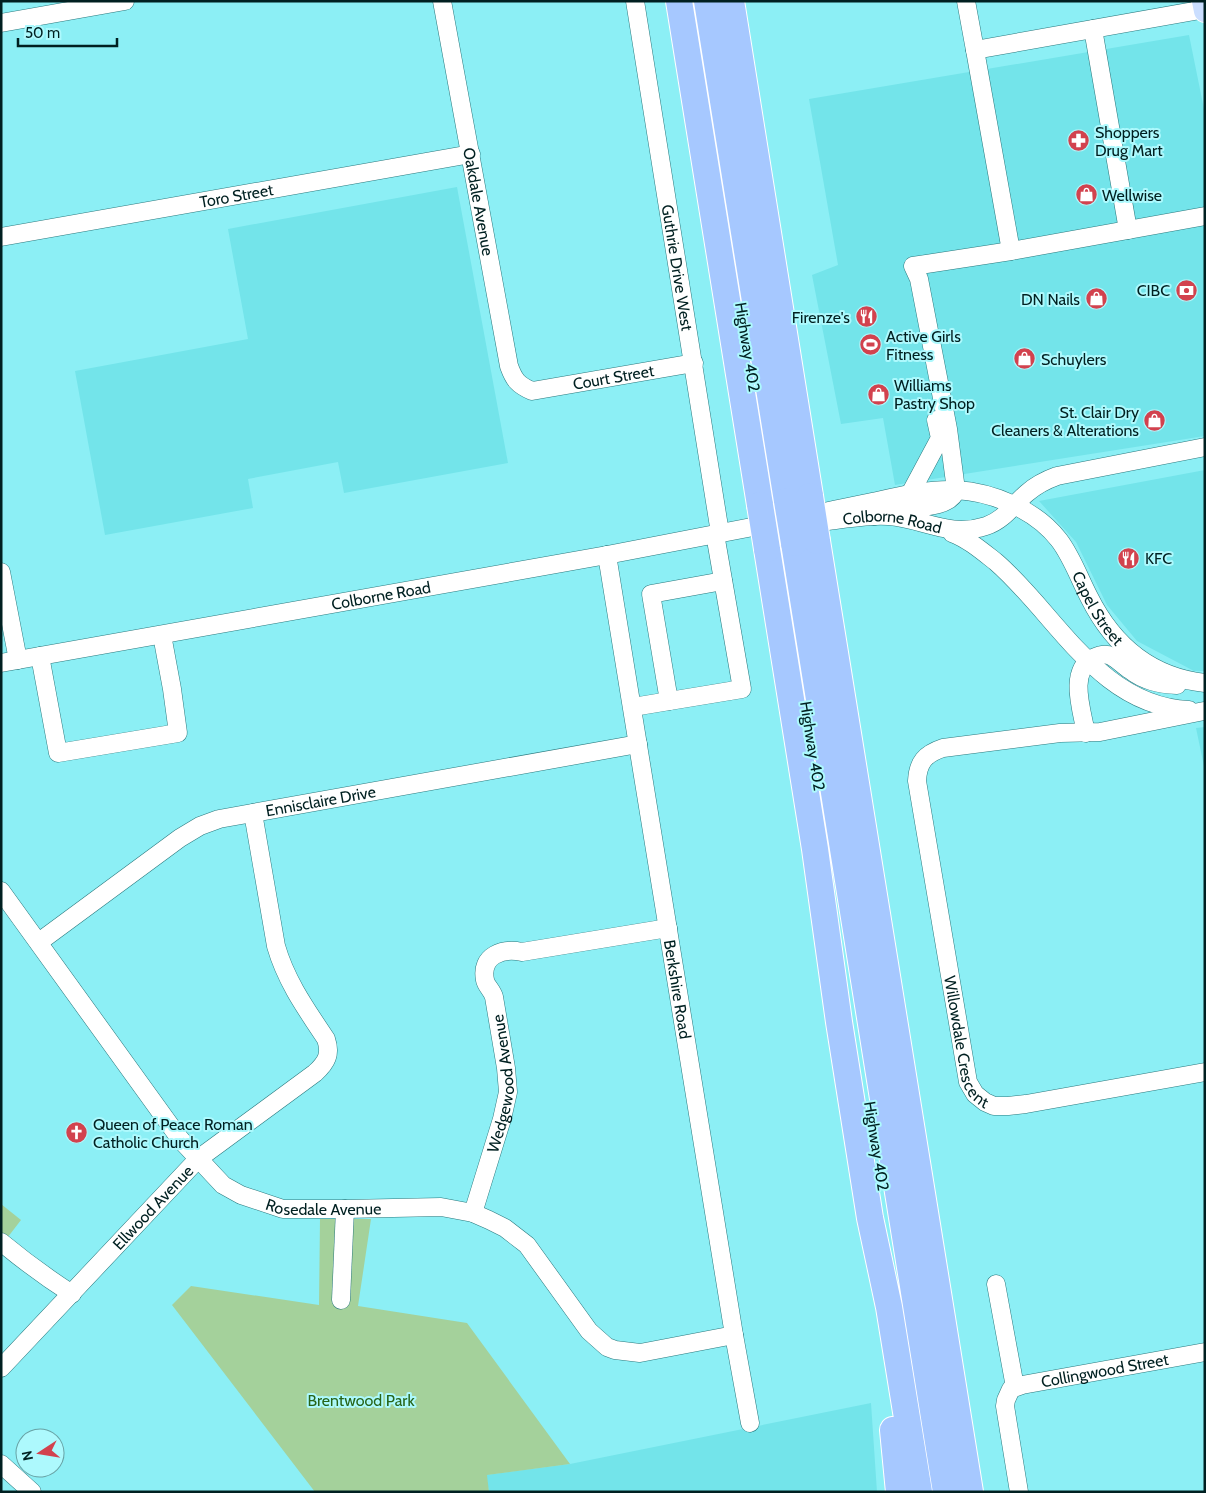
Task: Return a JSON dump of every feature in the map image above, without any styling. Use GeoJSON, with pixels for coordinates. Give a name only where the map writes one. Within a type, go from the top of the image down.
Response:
{"type":"FeatureCollection","features":[{"type":"Feature","properties":{"kind":"highway"},"geometry":{"type":"LineString","coordinates":[[679,1],[783,523],[815,849],[839,1022],[870,1218],[899,1492]]}},
{"type":"Feature","properties":{"kind":"highway","name":"Highway 402"},"geometry":{"type":"LineString","coordinates":[[692,1],[783,523],[932,1492]]}},
{"type":"Feature","properties":{"kind":"highway"},"geometry":{"type":"LineString","coordinates":[[707,1],[783,523],[946,1492]]}},
{"type":"Feature","properties":{"kind":"highway","name":"Highway 402"},"geometry":{"type":"LineString","coordinates":[[731,1],[783,523],[914,1132],[970,1492]]}},
{"type":"Feature","properties":{"kind":"highway"},"geometry":{"type":"LineString","coordinates":[[914,1132],[950,1293],[983,1492]]}},
{"type":"Feature","properties":{"kind":"highway"},"geometry":{"type":"LineString","coordinates":[[870,1218],[889,1307],[919,1492]]}},
{"type":"Feature","properties":{"kind":"main road"},"geometry":{"type":"LineString","coordinates":[[1203,1],[1205,10]]}},
{"type":"Feature","properties":{"kind":"street"},"geometry":{"type":"LineString","coordinates":[[1,23],[125,1]]}},
{"type":"Feature","properties":{"kind":"street","name":"Oakdale Avenue"},"geometry":{"type":"LineString","coordinates":[[442,1],[509,366],[514,379],[532,391]]}},
{"type":"Feature","properties":{"kind":"street","name":"Guthrie Drive West"},"geometry":{"type":"LineString","coordinates":[[635,1],[694,364],[723,581],[742,689],[669,701]]}},
{"type":"Feature","properties":{"kind":"street"},"geometry":{"type":"LineString","coordinates":[[966,1],[1011,251]]}},
{"type":"Feature","properties":{"kind":"street"},"geometry":{"type":"LineString","coordinates":[[975,50],[1205,10]]}},
{"type":"Feature","properties":{"kind":"street"},"geometry":{"type":"LineString","coordinates":[[1093,29],[1128,230]]}},
{"type":"Feature","properties":{"kind":"street","name":"Toro Street"},"geometry":{"type":"LineString","coordinates":[[1,237],[471,154]]}},
{"type":"Feature","properties":{"kind":"street"},"geometry":{"type":"LineString","coordinates":[[874,516],[897,510],[941,503],[953,497],[956,490],[948,428],[919,279],[913,266],[1011,251],[1205,216]]}},
{"type":"Feature","properties":{"kind":"street"},"geometry":{"type":"LineString","coordinates":[[910,494],[940,438],[930,398],[923,344],[912,295],[919,279]]}},
{"type":"Feature","properties":{"kind":"street","name":"Court Street"},"geometry":{"type":"LineString","coordinates":[[532,391],[694,364]]}},
{"type":"Feature","properties":{"kind":"street","name":"Colborne Road"},"geometry":{"type":"LineString","coordinates":[[783,523],[874,516],[902,518],[940,529],[963,532],[988,526],[1002,518],[1036,486],[1057,476],[1205,447]]}},
{"type":"Feature","properties":{"kind":"street"},"geometry":{"type":"LineString","coordinates":[[979,494],[1013,496],[1035,483],[1057,476]]}},
{"type":"Feature","properties":{"kind":"street","name":"Colborne Road"},"geometry":{"type":"LineString","coordinates":[[10,662],[607,556],[783,523],[910,494],[956,490],[979,494],[1014,506]]}},
{"type":"Feature","properties":{"kind":"street","name":"Capel Street"},"geometry":{"type":"LineString","coordinates":[[1014,506],[1037,519],[1059,540],[1073,563],[1097,613],[1118,640],[1144,662],[1160,672],[1205,683]]}},
{"type":"Feature","properties":{"kind":"street"},"geometry":{"type":"LineString","coordinates":[[940,529],[971,542],[1014,578],[1087,661],[1126,690],[1145,700],[1171,708],[1204,711]]}},
{"type":"Feature","properties":{"kind":"street","name":"Berkshire Road"},"geometry":{"type":"LineString","coordinates":[[607,556],[750,1423]]}},
{"type":"Feature","properties":{"kind":"street"},"geometry":{"type":"LineString","coordinates":[[1,572],[10,662]]}},
{"type":"Feature","properties":{"kind":"street"},"geometry":{"type":"LineString","coordinates":[[633,707],[669,701],[652,594],[723,581]]}},
{"type":"Feature","properties":{"kind":"street"},"geometry":{"type":"LineString","coordinates":[[40,656],[58,753],[178,733],[162,635]]}},
{"type":"Feature","properties":{"kind":"street","name":"Capel Street"},"geometry":{"type":"LineString","coordinates":[[1087,661],[1104,654],[1111,656],[1141,677],[1152,682],[1180,685],[1205,683]]}},
{"type":"Feature","properties":{"kind":"street"},"geometry":{"type":"LineString","coordinates":[[1087,661],[1079,676],[1080,700],[1086,733],[1145,724],[1204,711]]}},
{"type":"Feature","properties":{"kind":"street","name":"Willowdale Crescent"},"geometry":{"type":"LineString","coordinates":[[1086,733],[1060,733],[943,748],[930,752],[918,769],[917,782],[968,1082],[974,1094],[984,1102],[994,1106],[1026,1104],[1205,1072]]}},
{"type":"Feature","properties":{"kind":"street","name":"Ennisclaire Drive"},"geometry":{"type":"LineString","coordinates":[[39,942],[191,831],[220,819],[638,744]]}},
{"type":"Feature","properties":{"kind":"street","name":"Ellwood Avenue"},"geometry":{"type":"LineString","coordinates":[[1,1368],[198,1159],[315,1073],[327,1060],[329,1053],[326,1038],[292,988],[276,946],[253,813]]}},
{"type":"Feature","properties":{"kind":"street","name":"Rosedale Avenue"},"geometry":{"type":"LineString","coordinates":[[1,890],[180,1139],[224,1185],[249,1198],[283,1209],[441,1207],[473,1213],[505,1228],[527,1245],[589,1331],[608,1347],[615,1350],[640,1353],[734,1335]]}},
{"type":"Feature","properties":{"kind":"street","name":"Wedgewood Avenue"},"geometry":{"type":"LineString","coordinates":[[473,1213],[502,1119],[508,1092],[506,1068],[493,991],[484,979],[488,960],[504,950],[522,952],[668,928]]}},
{"type":"Feature","properties":{"kind":"street"},"geometry":{"type":"LineString","coordinates":[[341,1300],[345,1209]]}},
{"type":"Feature","properties":{"kind":"street"},"geometry":{"type":"LineString","coordinates":[[1,1242],[49,1280],[72,1294]]}},
{"type":"Feature","properties":{"kind":"street"},"geometry":{"type":"LineString","coordinates":[[996,1284],[1012,1391],[1005,1406],[1019,1492]]}},
{"type":"Feature","properties":{"kind":"street","name":"Collingwood Street"},"geometry":{"type":"LineString","coordinates":[[1012,1391],[1205,1352]]}},
{"type":"Feature","properties":{"kind":"street"},"geometry":{"type":"LineString","coordinates":[[1,1464],[32,1492]]}},
{"type":"Feature","properties":{"kind":"shaded area"},"geometry":{"type":"Polygon","coordinates":[[[1189,35],[1205,114],[1205,436],[895,485],[883,418],[841,424],[812,275],[838,265],[809,99],[1189,35]]]}},
{"type":"Feature","properties":{"kind":"shaded area"},"geometry":{"type":"Polygon","coordinates":[[[457,187],[508,463],[344,493],[338,462],[248,479],[253,508],[105,535],[75,371],[248,339],[228,229],[457,187]]]}},
{"type":"Feature","properties":{"kind":"shaded area"},"geometry":{"type":"Polygon","coordinates":[[[1205,470],[1205,671],[1194,671],[1137,641],[1107,605],[1076,542],[1039,501],[1205,470]]]}},
{"type":"Feature","properties":{"kind":"shaded area"},"geometry":{"type":"Polygon","coordinates":[[[1205,727],[1205,771],[1196,728],[1205,727]]]}},
{"type":"Feature","properties":{"kind":"shaded area"},"geometry":{"type":"Polygon","coordinates":[[[871,1403],[877,1492],[489,1492],[486,1475],[570,1464],[871,1403]]]}},
{"type":"Feature","properties":{"kind":"green space"},"geometry":{"type":"Polygon","coordinates":[[[1,1204],[21,1220],[1,1246],[1,1204]]]}},
{"type":"Feature","properties":{"kind":"green space","name":"Brentwood Park"},"geometry":{"type":"Polygon","coordinates":[[[320,1219],[371,1219],[358,1306],[467,1323],[570,1464],[487,1475],[489,1492],[315,1492],[172,1305],[191,1286],[319,1305],[320,1219]]]}},
{"type":"Feature","properties":{"kind":"place","name":"Shoppers Drug Mart"},"geometry":{"type":"Point","coordinates":[1079,141]}},
{"type":"Feature","properties":{"kind":"place","name":"Wellwise"},"geometry":{"type":"Point","coordinates":[1086,195]}},
{"type":"Feature","properties":{"kind":"place","name":"CIBC"},"geometry":{"type":"Point","coordinates":[1186,290]}},
{"type":"Feature","properties":{"kind":"place","name":"DN Nails"},"geometry":{"type":"Point","coordinates":[1096,299]}},
{"type":"Feature","properties":{"kind":"place","name":"Firenze's"},"geometry":{"type":"Point","coordinates":[866,317]}},
{"type":"Feature","properties":{"kind":"place","name":"Active Girls Fitness"},"geometry":{"type":"Point","coordinates":[870,345]}},
{"type":"Feature","properties":{"kind":"place","name":"Schuylers"},"geometry":{"type":"Point","coordinates":[1025,359]}},
{"type":"Feature","properties":{"kind":"place","name":"Williams Pastry Shop"},"geometry":{"type":"Point","coordinates":[878,394]}},
{"type":"Feature","properties":{"kind":"place","name":"St. Clair Dry Cleaners & Alterations"},"geometry":{"type":"Point","coordinates":[1155,421]}},
{"type":"Feature","properties":{"kind":"place","name":"KFC"},"geometry":{"type":"Point","coordinates":[1129,558]}},
{"type":"Feature","properties":{"kind":"place","name":"Queen of Peace Roman Catholic Church"},"geometry":{"type":"Point","coordinates":[77,1133]}}]}
